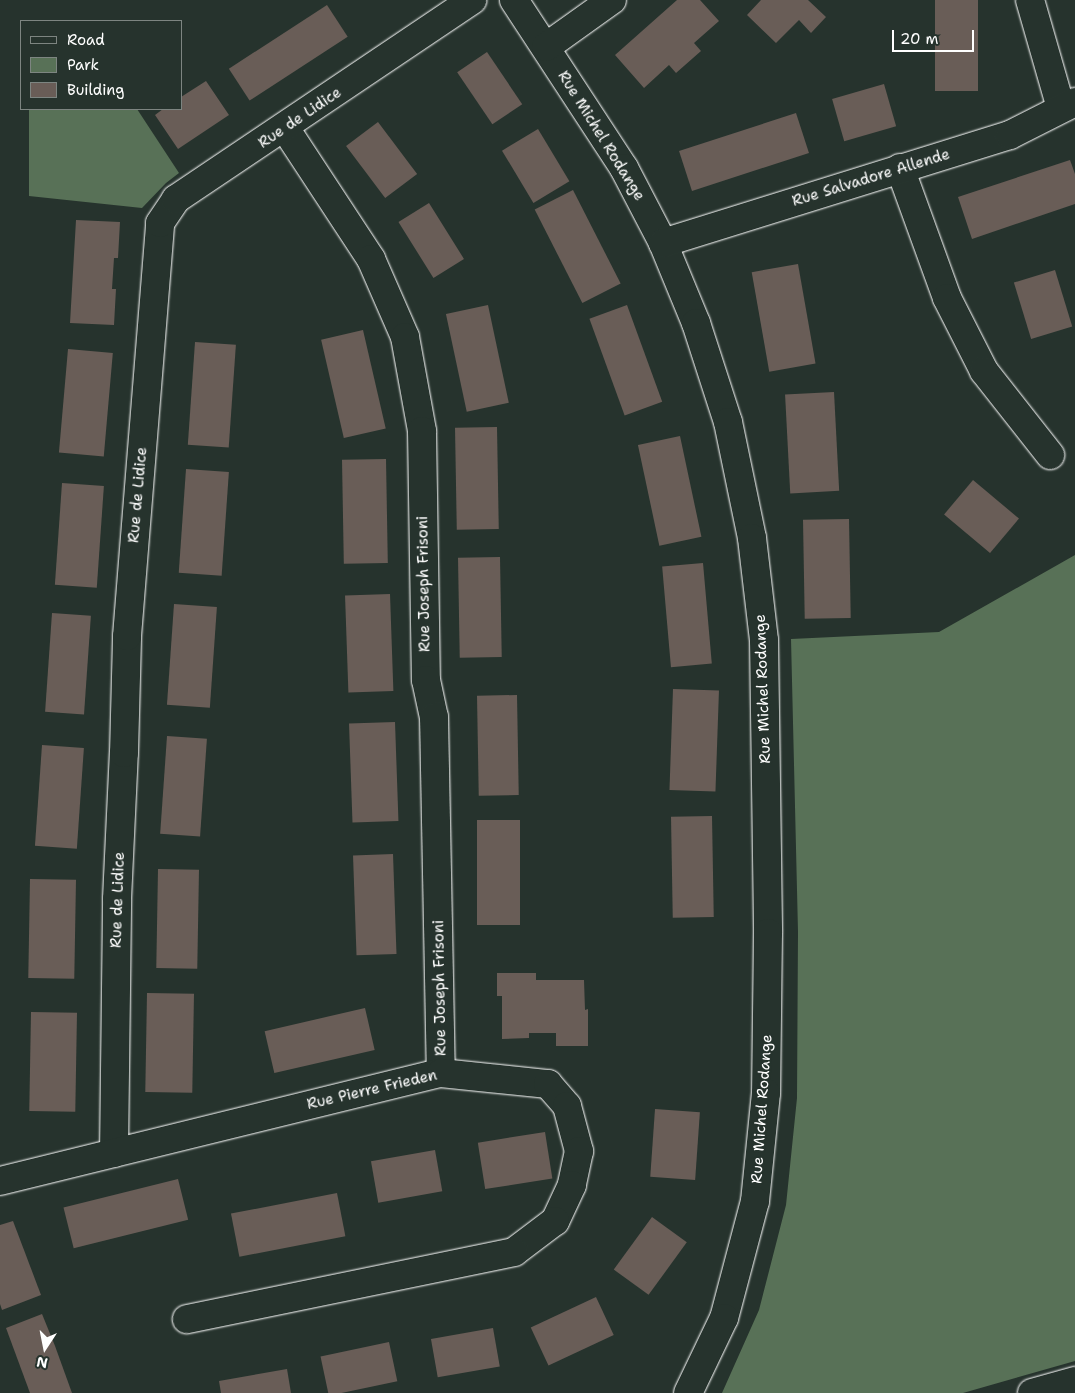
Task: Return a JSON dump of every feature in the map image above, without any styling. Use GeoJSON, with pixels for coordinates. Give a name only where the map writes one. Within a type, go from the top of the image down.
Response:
{"type":"FeatureCollection","features":[{"type":"Feature","properties":{"kind":"street","name":"Rue de Lidice"},"geometry":{"type":"LineString","coordinates":[[114,1153],[117,899],[127,636],[160,223],[176,199],[285,128],[472,0]]}},
{"type":"Feature","properties":{"kind":"street","name":"Rue Michel Rodange"},"geometry":{"type":"LineString","coordinates":[[514,0],[624,168],[663,243],[696,323],[728,422],[752,538],[764,640],[768,934],[767,1078],[756,1191],[724,1318],[688,1393]]}},
{"type":"Feature","properties":{"kind":"street"},"geometry":{"type":"LineString","coordinates":[[546,47],[612,0]]}},
{"type":"Feature","properties":{"kind":"street"},"geometry":{"type":"LineString","coordinates":[[1030,0],[1068,105]]}},
{"type":"Feature","properties":{"kind":"street","name":"Rue Salvadore Allende"},"geometry":{"type":"LineString","coordinates":[[663,243],[1010,135],[1068,105]]}},
{"type":"Feature","properties":{"kind":"street","name":"Rue Joseph Frisoni"},"geometry":{"type":"LineString","coordinates":[[285,128],[371,258],[405,338],[422,431],[426,680],[434,717],[442,1073]]}},
{"type":"Feature","properties":{"kind":"street"},"geometry":{"type":"LineString","coordinates":[[900,168],[947,298],[984,371],[1050,455]]}},
{"type":"Feature","properties":{"kind":"street","name":"Rue Pierre Frieden"},"geometry":{"type":"LineString","coordinates":[[0,1181],[442,1073],[548,1084],[567,1106],[579,1151],[572,1185],[555,1221],[514,1252],[187,1319]]}},
{"type":"Feature","properties":{"kind":"street"},"geometry":{"type":"LineString","coordinates":[[1032,1393],[1075,1381]]}},
{"type":"Feature","properties":{"kind":"green space"},"geometry":{"type":"Polygon","coordinates":[[[29,110],[138,110],[179,173],[166,183],[142,208],[29,196],[29,110]]]}},
{"type":"Feature","properties":{"kind":"green space"},"geometry":{"type":"Polygon","coordinates":[[[1075,555],[1075,1361],[963,1393],[722,1393],[759,1310],[786,1205],[797,1098],[798,932],[791,639],[939,632],[1075,555]]]}},
{"type":"Feature","properties":{"kind":"building"},"geometry":{"type":"Polygon","coordinates":[[[677,0],[700,0],[719,21],[694,43],[701,51],[676,73],[669,65],[644,88],[615,55],[677,0]]]}},
{"type":"Feature","properties":{"kind":"building"},"geometry":{"type":"Polygon","coordinates":[[[761,0],[808,0],[826,17],[811,33],[799,20],[776,43],[747,15],[761,0]]]}},
{"type":"Feature","properties":{"kind":"building"},"geometry":{"type":"Polygon","coordinates":[[[935,0],[978,0],[978,91],[935,91],[935,0]]]}},
{"type":"Feature","properties":{"kind":"building"},"geometry":{"type":"Polygon","coordinates":[[[327,5],[348,37],[250,101],[229,69],[327,5]]]}},
{"type":"Feature","properties":{"kind":"building"},"geometry":{"type":"Polygon","coordinates":[[[487,52],[522,104],[492,124],[457,72],[487,52]]]}},
{"type":"Feature","properties":{"kind":"building"},"geometry":{"type":"Polygon","coordinates":[[[206,81],[229,115],[178,149],[155,115],[162,110],[182,110],[182,96],[206,81]]]}},
{"type":"Feature","properties":{"kind":"building"},"geometry":{"type":"Polygon","coordinates":[[[884,84],[896,126],[844,141],[832,99],[884,84]]]}},
{"type":"Feature","properties":{"kind":"building"},"geometry":{"type":"Polygon","coordinates":[[[796,113],[809,153],[692,191],[679,151],[796,113]]]}},
{"type":"Feature","properties":{"kind":"building"},"geometry":{"type":"Polygon","coordinates":[[[378,122],[417,174],[385,198],[346,146],[378,122]]]}},
{"type":"Feature","properties":{"kind":"building"},"geometry":{"type":"Polygon","coordinates":[[[538,129],[569,181],[533,203],[502,151],[538,129]]]}},
{"type":"Feature","properties":{"kind":"building"},"geometry":{"type":"Polygon","coordinates":[[[1070,160],[1075,174],[1075,204],[972,239],[958,197],[1070,160]]]}},
{"type":"Feature","properties":{"kind":"building"},"geometry":{"type":"Polygon","coordinates":[[[573,190],[621,284],[582,303],[535,210],[573,190]]]}},
{"type":"Feature","properties":{"kind":"building"},"geometry":{"type":"Polygon","coordinates":[[[429,203],[464,259],[433,278],[398,222],[429,203]]]}},
{"type":"Feature","properties":{"kind":"building"},"geometry":{"type":"Polygon","coordinates":[[[76,220],[120,222],[118,258],[114,258],[112,289],[116,289],[114,325],[70,323],[76,220]]]}},
{"type":"Feature","properties":{"kind":"building"},"geometry":{"type":"Polygon","coordinates":[[[798,264],[816,363],[769,372],[752,272],[798,264]]]}},
{"type":"Feature","properties":{"kind":"building"},"geometry":{"type":"Polygon","coordinates":[[[1055,270],[1072,326],[1031,339],[1014,283],[1055,270]]]}},
{"type":"Feature","properties":{"kind":"building"},"geometry":{"type":"Polygon","coordinates":[[[488,305],[509,403],[467,412],[446,314],[488,305]]]}},
{"type":"Feature","properties":{"kind":"building"},"geometry":{"type":"Polygon","coordinates":[[[627,305],[662,402],[625,415],[589,319],[627,305]]]}},
{"type":"Feature","properties":{"kind":"building"},"geometry":{"type":"Polygon","coordinates":[[[363,330],[386,428],[344,438],[321,340],[363,330]]]}},
{"type":"Feature","properties":{"kind":"building"},"geometry":{"type":"Polygon","coordinates":[[[195,342],[236,345],[229,448],[188,445],[195,342]]]}},
{"type":"Feature","properties":{"kind":"building"},"geometry":{"type":"Polygon","coordinates":[[[68,349],[113,353],[104,457],[59,453],[68,349]]]}},
{"type":"Feature","properties":{"kind":"building"},"geometry":{"type":"Polygon","coordinates":[[[834,392],[839,491],[790,493],[785,395],[834,392]]]}},
{"type":"Feature","properties":{"kind":"building"},"geometry":{"type":"Polygon","coordinates":[[[497,427],[499,529],[457,530],[455,428],[497,427]]]}},
{"type":"Feature","properties":{"kind":"building"},"geometry":{"type":"Polygon","coordinates":[[[680,436],[701,537],[659,546],[638,445],[680,436]]]}},
{"type":"Feature","properties":{"kind":"building"},"geometry":{"type":"Polygon","coordinates":[[[386,459],[388,563],[344,564],[342,460],[386,459]]]}},
{"type":"Feature","properties":{"kind":"building"},"geometry":{"type":"Polygon","coordinates":[[[186,469],[229,472],[222,576],[179,573],[186,469]]]}},
{"type":"Feature","properties":{"kind":"building"},"geometry":{"type":"Polygon","coordinates":[[[973,480],[1019,519],[990,553],[944,514],[973,480]]]}},
{"type":"Feature","properties":{"kind":"building"},"geometry":{"type":"Polygon","coordinates":[[[62,483],[104,486],[97,588],[55,585],[62,483]]]}},
{"type":"Feature","properties":{"kind":"building"},"geometry":{"type":"Polygon","coordinates":[[[849,519],[851,618],[805,619],[803,520],[849,519]]]}},
{"type":"Feature","properties":{"kind":"building"},"geometry":{"type":"Polygon","coordinates":[[[500,557],[502,657],[460,658],[458,558],[500,557]]]}},
{"type":"Feature","properties":{"kind":"building"},"geometry":{"type":"Polygon","coordinates":[[[703,563],[712,664],[671,667],[662,567],[703,563]]]}},
{"type":"Feature","properties":{"kind":"building"},"geometry":{"type":"Polygon","coordinates":[[[390,594],[393,691],[348,693],[345,596],[390,594]]]}},
{"type":"Feature","properties":{"kind":"building"},"geometry":{"type":"Polygon","coordinates":[[[174,604],[217,607],[210,708],[167,705],[174,604]]]}},
{"type":"Feature","properties":{"kind":"building"},"geometry":{"type":"Polygon","coordinates":[[[52,613],[91,616],[84,714],[45,712],[52,613]]]}},
{"type":"Feature","properties":{"kind":"building"},"geometry":{"type":"Polygon","coordinates":[[[673,689],[719,691],[715,792],[669,790],[673,689]]]}},
{"type":"Feature","properties":{"kind":"building"},"geometry":{"type":"Polygon","coordinates":[[[517,695],[519,795],[479,796],[477,696],[517,695]]]}},
{"type":"Feature","properties":{"kind":"building"},"geometry":{"type":"Polygon","coordinates":[[[395,722],[398,821],[352,823],[349,724],[395,722]]]}},
{"type":"Feature","properties":{"kind":"building"},"geometry":{"type":"Polygon","coordinates":[[[167,736],[207,739],[200,837],[160,834],[167,736]]]}},
{"type":"Feature","properties":{"kind":"building"},"geometry":{"type":"Polygon","coordinates":[[[42,745],[84,748],[77,849],[35,846],[42,745]]]}},
{"type":"Feature","properties":{"kind":"building"},"geometry":{"type":"Polygon","coordinates":[[[712,816],[714,917],[673,918],[671,817],[712,816]]]}},
{"type":"Feature","properties":{"kind":"building"},"geometry":{"type":"Polygon","coordinates":[[[477,820],[520,820],[520,925],[477,925],[477,820]]]}},
{"type":"Feature","properties":{"kind":"building"},"geometry":{"type":"Polygon","coordinates":[[[393,854],[396,954],[357,955],[353,855],[393,854]]]}},
{"type":"Feature","properties":{"kind":"building"},"geometry":{"type":"Polygon","coordinates":[[[158,869],[199,870],[197,969],[156,968],[158,869]]]}},
{"type":"Feature","properties":{"kind":"building"},"geometry":{"type":"Polygon","coordinates":[[[30,879],[76,880],[74,979],[28,978],[30,879]]]}},
{"type":"Feature","properties":{"kind":"building"},"geometry":{"type":"Polygon","coordinates":[[[497,973],[536,973],[536,980],[584,980],[585,1010],[588,1009],[588,1046],[556,1046],[556,1033],[529,1033],[529,1038],[502,1039],[502,996],[497,996],[497,973]]]}},
{"type":"Feature","properties":{"kind":"building"},"geometry":{"type":"Polygon","coordinates":[[[147,993],[194,994],[192,1093],[145,1092],[147,993]]]}},
{"type":"Feature","properties":{"kind":"building"},"geometry":{"type":"Polygon","coordinates":[[[365,1008],[375,1050],[274,1073],[265,1031],[365,1008]]]}},
{"type":"Feature","properties":{"kind":"building"},"geometry":{"type":"Polygon","coordinates":[[[31,1012],[77,1013],[75,1112],[29,1111],[31,1012]]]}},
{"type":"Feature","properties":{"kind":"building"},"geometry":{"type":"Polygon","coordinates":[[[655,1109],[700,1112],[695,1180],[650,1177],[655,1109]]]}},
{"type":"Feature","properties":{"kind":"building"},"geometry":{"type":"Polygon","coordinates":[[[545,1132],[552,1178],[485,1189],[478,1143],[545,1132]]]}},
{"type":"Feature","properties":{"kind":"building"},"geometry":{"type":"Polygon","coordinates":[[[435,1150],[442,1191],[378,1203],[371,1161],[435,1150]]]}},
{"type":"Feature","properties":{"kind":"building"},"geometry":{"type":"Polygon","coordinates":[[[178,1179],[188,1220],[74,1248],[64,1208],[178,1179]]]}},
{"type":"Feature","properties":{"kind":"building"},"geometry":{"type":"Polygon","coordinates":[[[337,1193],[345,1236],[239,1257],[231,1214],[337,1193]]]}},
{"type":"Feature","properties":{"kind":"building"},"geometry":{"type":"Polygon","coordinates":[[[652,1217],[687,1242],[649,1295],[614,1270],[652,1217]]]}},
{"type":"Feature","properties":{"kind":"building"},"geometry":{"type":"Polygon","coordinates":[[[13,1221],[41,1295],[2,1310],[0,1304],[0,1225],[13,1221]]]}},
{"type":"Feature","properties":{"kind":"building"},"geometry":{"type":"Polygon","coordinates":[[[596,1297],[614,1335],[548,1365],[531,1327],[596,1297]]]}},
{"type":"Feature","properties":{"kind":"building"},"geometry":{"type":"Polygon","coordinates":[[[42,1314],[72,1393],[30,1393],[6,1328],[42,1314]]]}},
{"type":"Feature","properties":{"kind":"building"},"geometry":{"type":"Polygon","coordinates":[[[493,1328],[500,1366],[438,1377],[431,1339],[493,1328]]]}},
{"type":"Feature","properties":{"kind":"building"},"geometry":{"type":"Polygon","coordinates":[[[389,1342],[397,1381],[341,1393],[328,1393],[321,1357],[389,1342]]]}},
{"type":"Feature","properties":{"kind":"building"},"geometry":{"type":"Polygon","coordinates":[[[287,1369],[291,1393],[221,1393],[219,1381],[287,1369]]]}}]}
